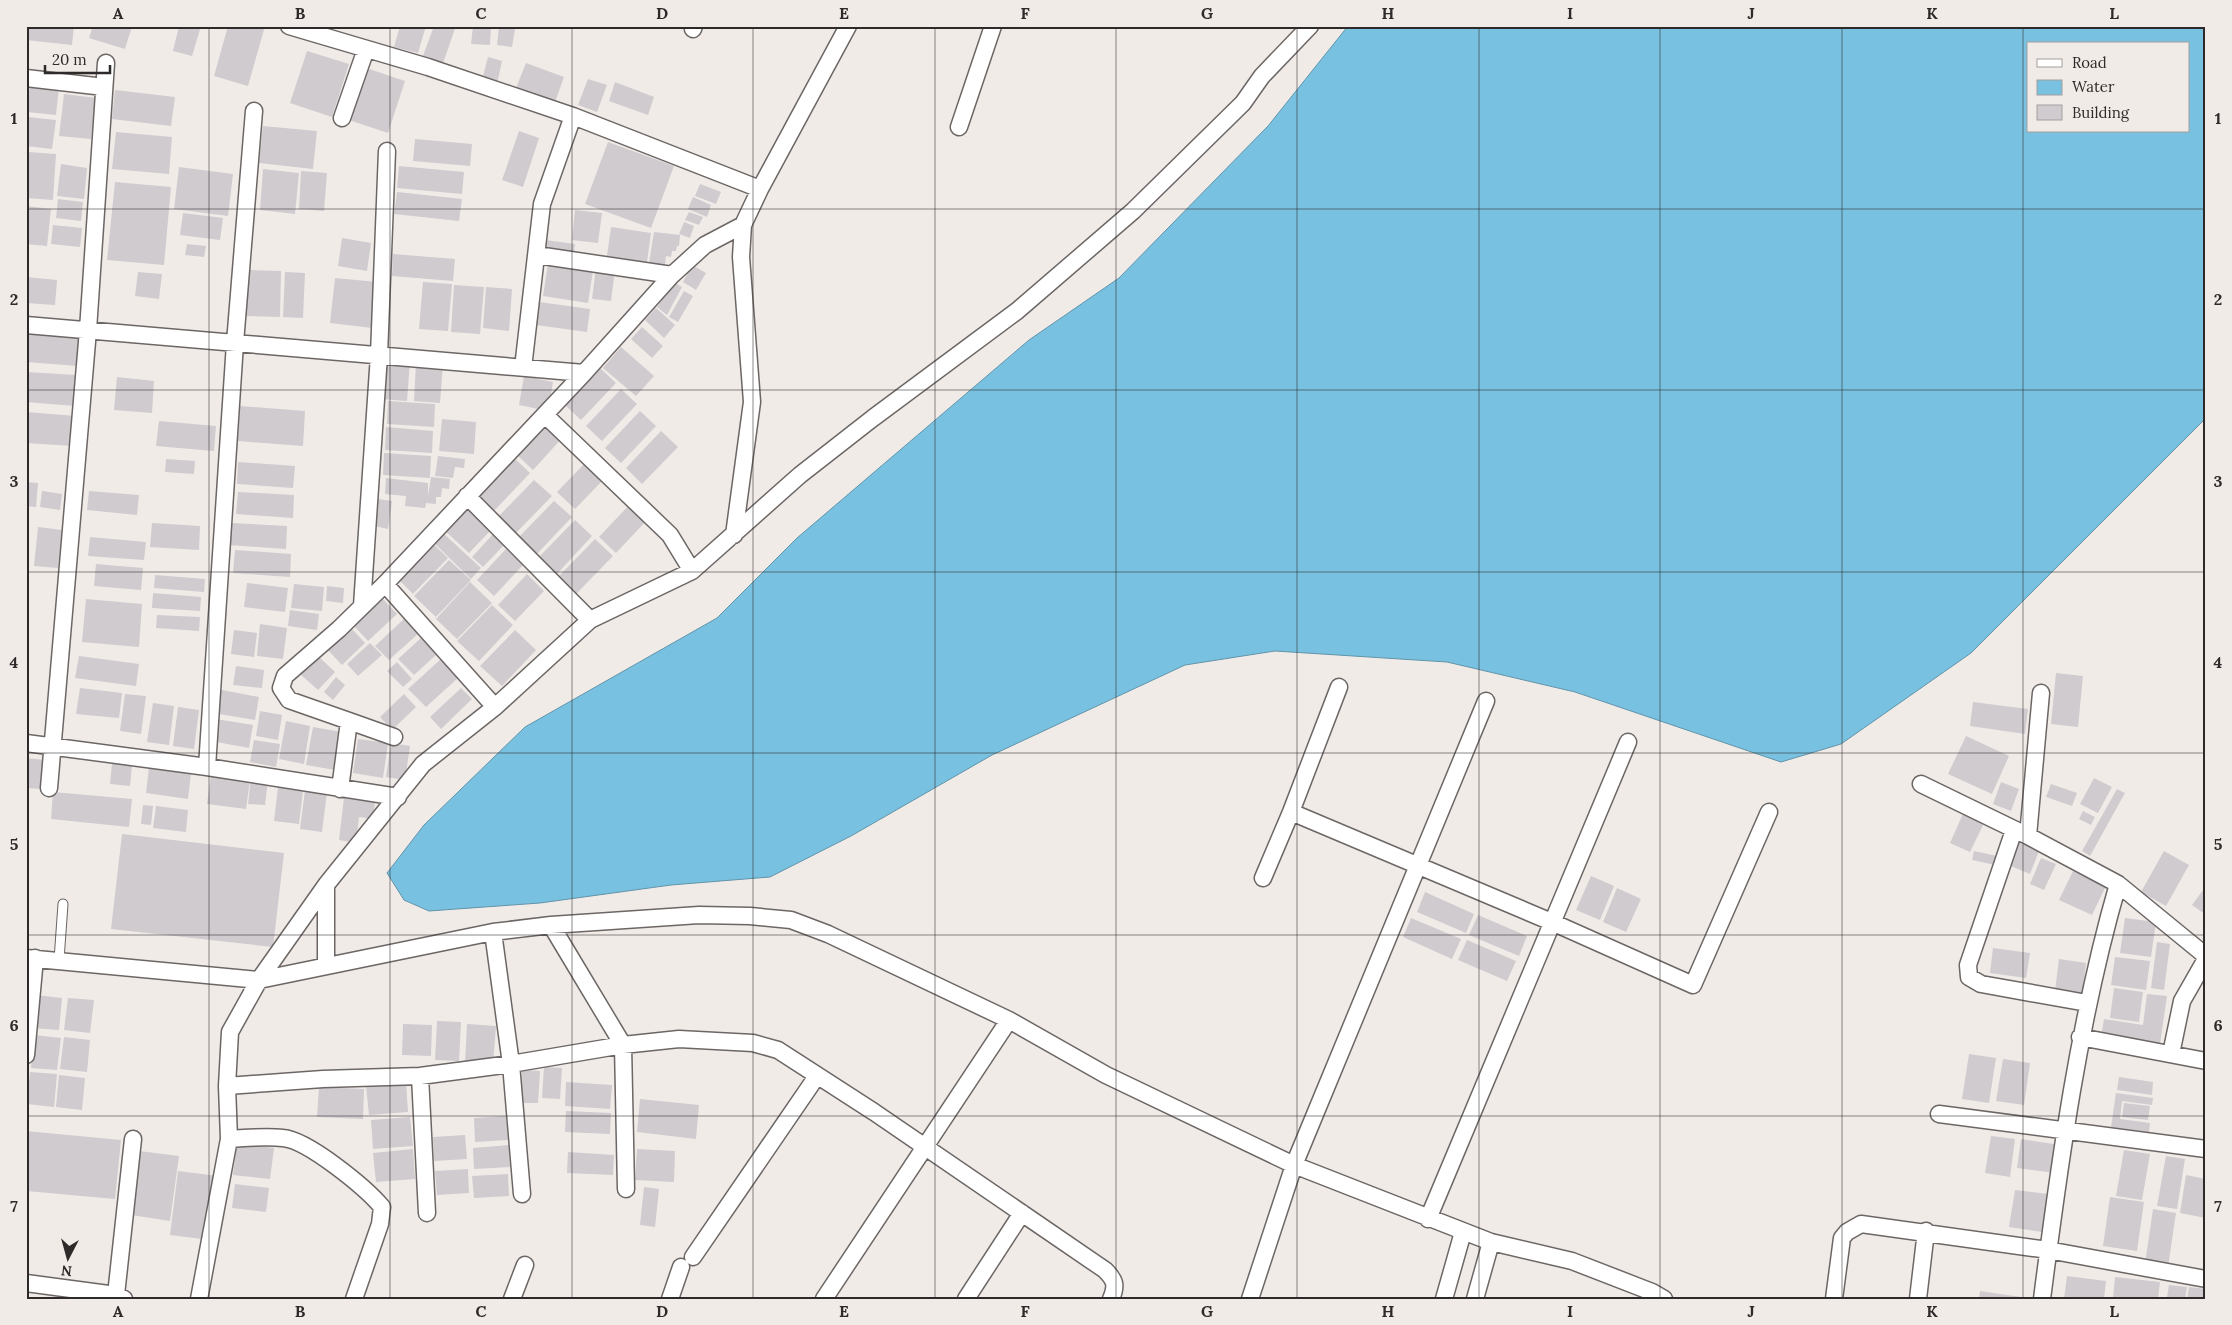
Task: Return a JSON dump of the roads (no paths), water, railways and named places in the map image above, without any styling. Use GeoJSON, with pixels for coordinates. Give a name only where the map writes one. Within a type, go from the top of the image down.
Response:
{"type":"FeatureCollection","features":[{"type":"Feature","properties":{"kind":"street"},"geometry":{"type":"LineString","coordinates":[[289,26],[428,67],[573,116],[760,189]]}},
{"type":"Feature","properties":{"kind":"street"},"geometry":{"type":"LineString","coordinates":[[734,536],[752,402],[741,257],[743,225],[760,189],[848,26]]}},
{"type":"Feature","properties":{"kind":"street"},"geometry":{"type":"LineString","coordinates":[[959,127],[993,26]]}},
{"type":"Feature","properties":{"kind":"street"},"geometry":{"type":"LineString","coordinates":[[199,1299],[229,1139],[227,1086],[230,1032],[259,980],[326,885],[423,764],[495,707],[590,620],[692,571],[800,476],[873,418],[1017,311],[1133,211],[1243,103],[1262,76],[1310,26]]}},
{"type":"Feature","properties":{"kind":"street"},"geometry":{"type":"LineString","coordinates":[[342,118],[366,49]]}},
{"type":"Feature","properties":{"kind":"street"},"geometry":{"type":"LineString","coordinates":[[49,788],[88,330],[106,63]]}},
{"type":"Feature","properties":{"kind":"street"},"geometry":{"type":"LineString","coordinates":[[26,78],[104,88]]}},
{"type":"Feature","properties":{"kind":"street"},"geometry":{"type":"LineString","coordinates":[[207,767],[235,343],[254,111]]}},
{"type":"Feature","properties":{"kind":"street"},"geometry":{"type":"LineString","coordinates":[[523,368],[542,204],[573,116]]}},
{"type":"Feature","properties":{"kind":"street"},"geometry":{"type":"LineString","coordinates":[[362,606],[379,356],[387,151]]}},
{"type":"Feature","properties":{"kind":"street"},"geometry":{"type":"LineString","coordinates":[[394,738],[289,700],[281,688],[285,676],[385,584],[545,415],[672,275],[705,245],[743,225]]}},
{"type":"Feature","properties":{"kind":"street"},"geometry":{"type":"LineString","coordinates":[[537,254],[672,275]]}},
{"type":"Feature","properties":{"kind":"street"},"geometry":{"type":"LineString","coordinates":[[26,326],[584,373]]}},
{"type":"Feature","properties":{"kind":"street"},"geometry":{"type":"LineString","coordinates":[[545,415],[670,535],[692,571]]}},
{"type":"Feature","properties":{"kind":"street"},"geometry":{"type":"LineString","coordinates":[[467,496],[590,620]]}},
{"type":"Feature","properties":{"kind":"street"},"geometry":{"type":"LineString","coordinates":[[385,584],[495,707]]}},
{"type":"Feature","properties":{"kind":"street"},"geometry":{"type":"LineString","coordinates":[[1263,878],[1291,812],[1339,687]]}},
{"type":"Feature","properties":{"kind":"street"},"geometry":{"type":"LineString","coordinates":[[2041,693],[2021,833],[1968,965],[1969,977],[1981,984],[2087,1003]]}},
{"type":"Feature","properties":{"kind":"street"},"geometry":{"type":"LineString","coordinates":[[1250,1299],[1294,1165],[1416,864],[1486,702]]}},
{"type":"Feature","properties":{"kind":"street"},"geometry":{"type":"LineString","coordinates":[[340,789],[349,721]]}},
{"type":"Feature","properties":{"kind":"street"},"geometry":{"type":"LineString","coordinates":[[1428,1219],[1554,923],[1628,742]]}},
{"type":"Feature","properties":{"kind":"street"},"geometry":{"type":"LineString","coordinates":[[26,743],[207,767],[398,797]]}},
{"type":"Feature","properties":{"kind":"street"},"geometry":{"type":"LineString","coordinates":[[1921,784],[2021,833],[2118,884],[2206,958],[2182,1001],[2171,1054]]}},
{"type":"Feature","properties":{"kind":"street"},"geometry":{"type":"LineString","coordinates":[[1291,812],[1554,923],[1693,985],[1768,812]]}},
{"type":"Feature","properties":{"kind":"street"},"geometry":{"type":"LineString","coordinates":[[2042,1299],[2080,1037],[2099,950],[2118,884]]}},
{"type":"Feature","properties":{"kind":"street"},"geometry":{"type":"LineString","coordinates":[[326,885],[326,966]]}},
{"type":"Feature","properties":{"kind":"street"},"geometry":{"type":"LineString","coordinates":[[26,1055],[31,958],[259,980],[493,932],[551,925],[699,915],[750,916],[791,920],[828,934],[1009,1020],[1106,1075],[1294,1165],[1463,1232],[1491,1242],[1572,1261],[1656,1296]]}},
{"type":"Feature","properties":{"kind":"street"},"geometry":{"type":"LineString","coordinates":[[551,925],[623,1045],[626,1189]]}},
{"type":"Feature","properties":{"kind":"street"},"geometry":{"type":"LineString","coordinates":[[493,932],[511,1064],[522,1194]]}},
{"type":"Feature","properties":{"kind":"street"},"geometry":{"type":"LineString","coordinates":[[824,1299],[1009,1020]]}},
{"type":"Feature","properties":{"kind":"street"},"geometry":{"type":"LineString","coordinates":[[2080,1037],[2206,1061]]}},
{"type":"Feature","properties":{"kind":"street"},"geometry":{"type":"LineString","coordinates":[[227,1086],[323,1079],[420,1076],[511,1064],[623,1045],[679,1039],[753,1043],[778,1050],[924,1146],[1105,1270],[1114,1279],[1116,1288],[1111,1299]]}},
{"type":"Feature","properties":{"kind":"street"},"geometry":{"type":"LineString","coordinates":[[420,1076],[428,1213]]}},
{"type":"Feature","properties":{"kind":"street"},"geometry":{"type":"LineString","coordinates":[[670,1299],[687,1262],[817,1076]]}},
{"type":"Feature","properties":{"kind":"street"},"geometry":{"type":"LineString","coordinates":[[1939,1114],[2206,1149]]}},
{"type":"Feature","properties":{"kind":"street"},"geometry":{"type":"LineString","coordinates":[[229,1139],[284,1138],[296,1141],[309,1147],[372,1196],[382,1208],[380,1224],[354,1299]]}},
{"type":"Feature","properties":{"kind":"street"},"geometry":{"type":"LineString","coordinates":[[26,1283],[55,1293],[120,1297],[133,1139]]}},
{"type":"Feature","properties":{"kind":"street"},"geometry":{"type":"LineString","coordinates":[[966,1299],[1022,1213]]}},
{"type":"Feature","properties":{"kind":"street"},"geometry":{"type":"LineString","coordinates":[[1834,1299],[1842,1238],[1847,1232],[1861,1224],[2048,1250],[2206,1279]]}},
{"type":"Feature","properties":{"kind":"street"},"geometry":{"type":"LineString","coordinates":[[1444,1299],[1463,1232]]}},
{"type":"Feature","properties":{"kind":"street"},"geometry":{"type":"LineString","coordinates":[[1918,1299],[1926,1232]]}},
{"type":"Feature","properties":{"kind":"street"},"geometry":{"type":"LineString","coordinates":[[1475,1299],[1491,1242]]}},
{"type":"Feature","properties":{"kind":"street"},"geometry":{"type":"LineString","coordinates":[[512,1299],[525,1266]]}},
{"type":"Feature","properties":{"kind":"lane"},"geometry":{"type":"LineString","coordinates":[[59,960],[64,904]]}},
{"type":"Feature","properties":{"kind":"water"},"geometry":{"type":"Polygon","coordinates":[[[1348,26],[2206,26],[2206,418],[1971,653],[1841,744],[1781,762],[1575,692],[1447,662],[1275,651],[1185,665],[992,755],[851,836],[770,877],[671,885],[540,903],[429,911],[404,900],[387,873],[424,825],[525,727],[717,618],[797,538],[1029,340],[1119,278],[1268,126],[1348,26]]]}}]}
